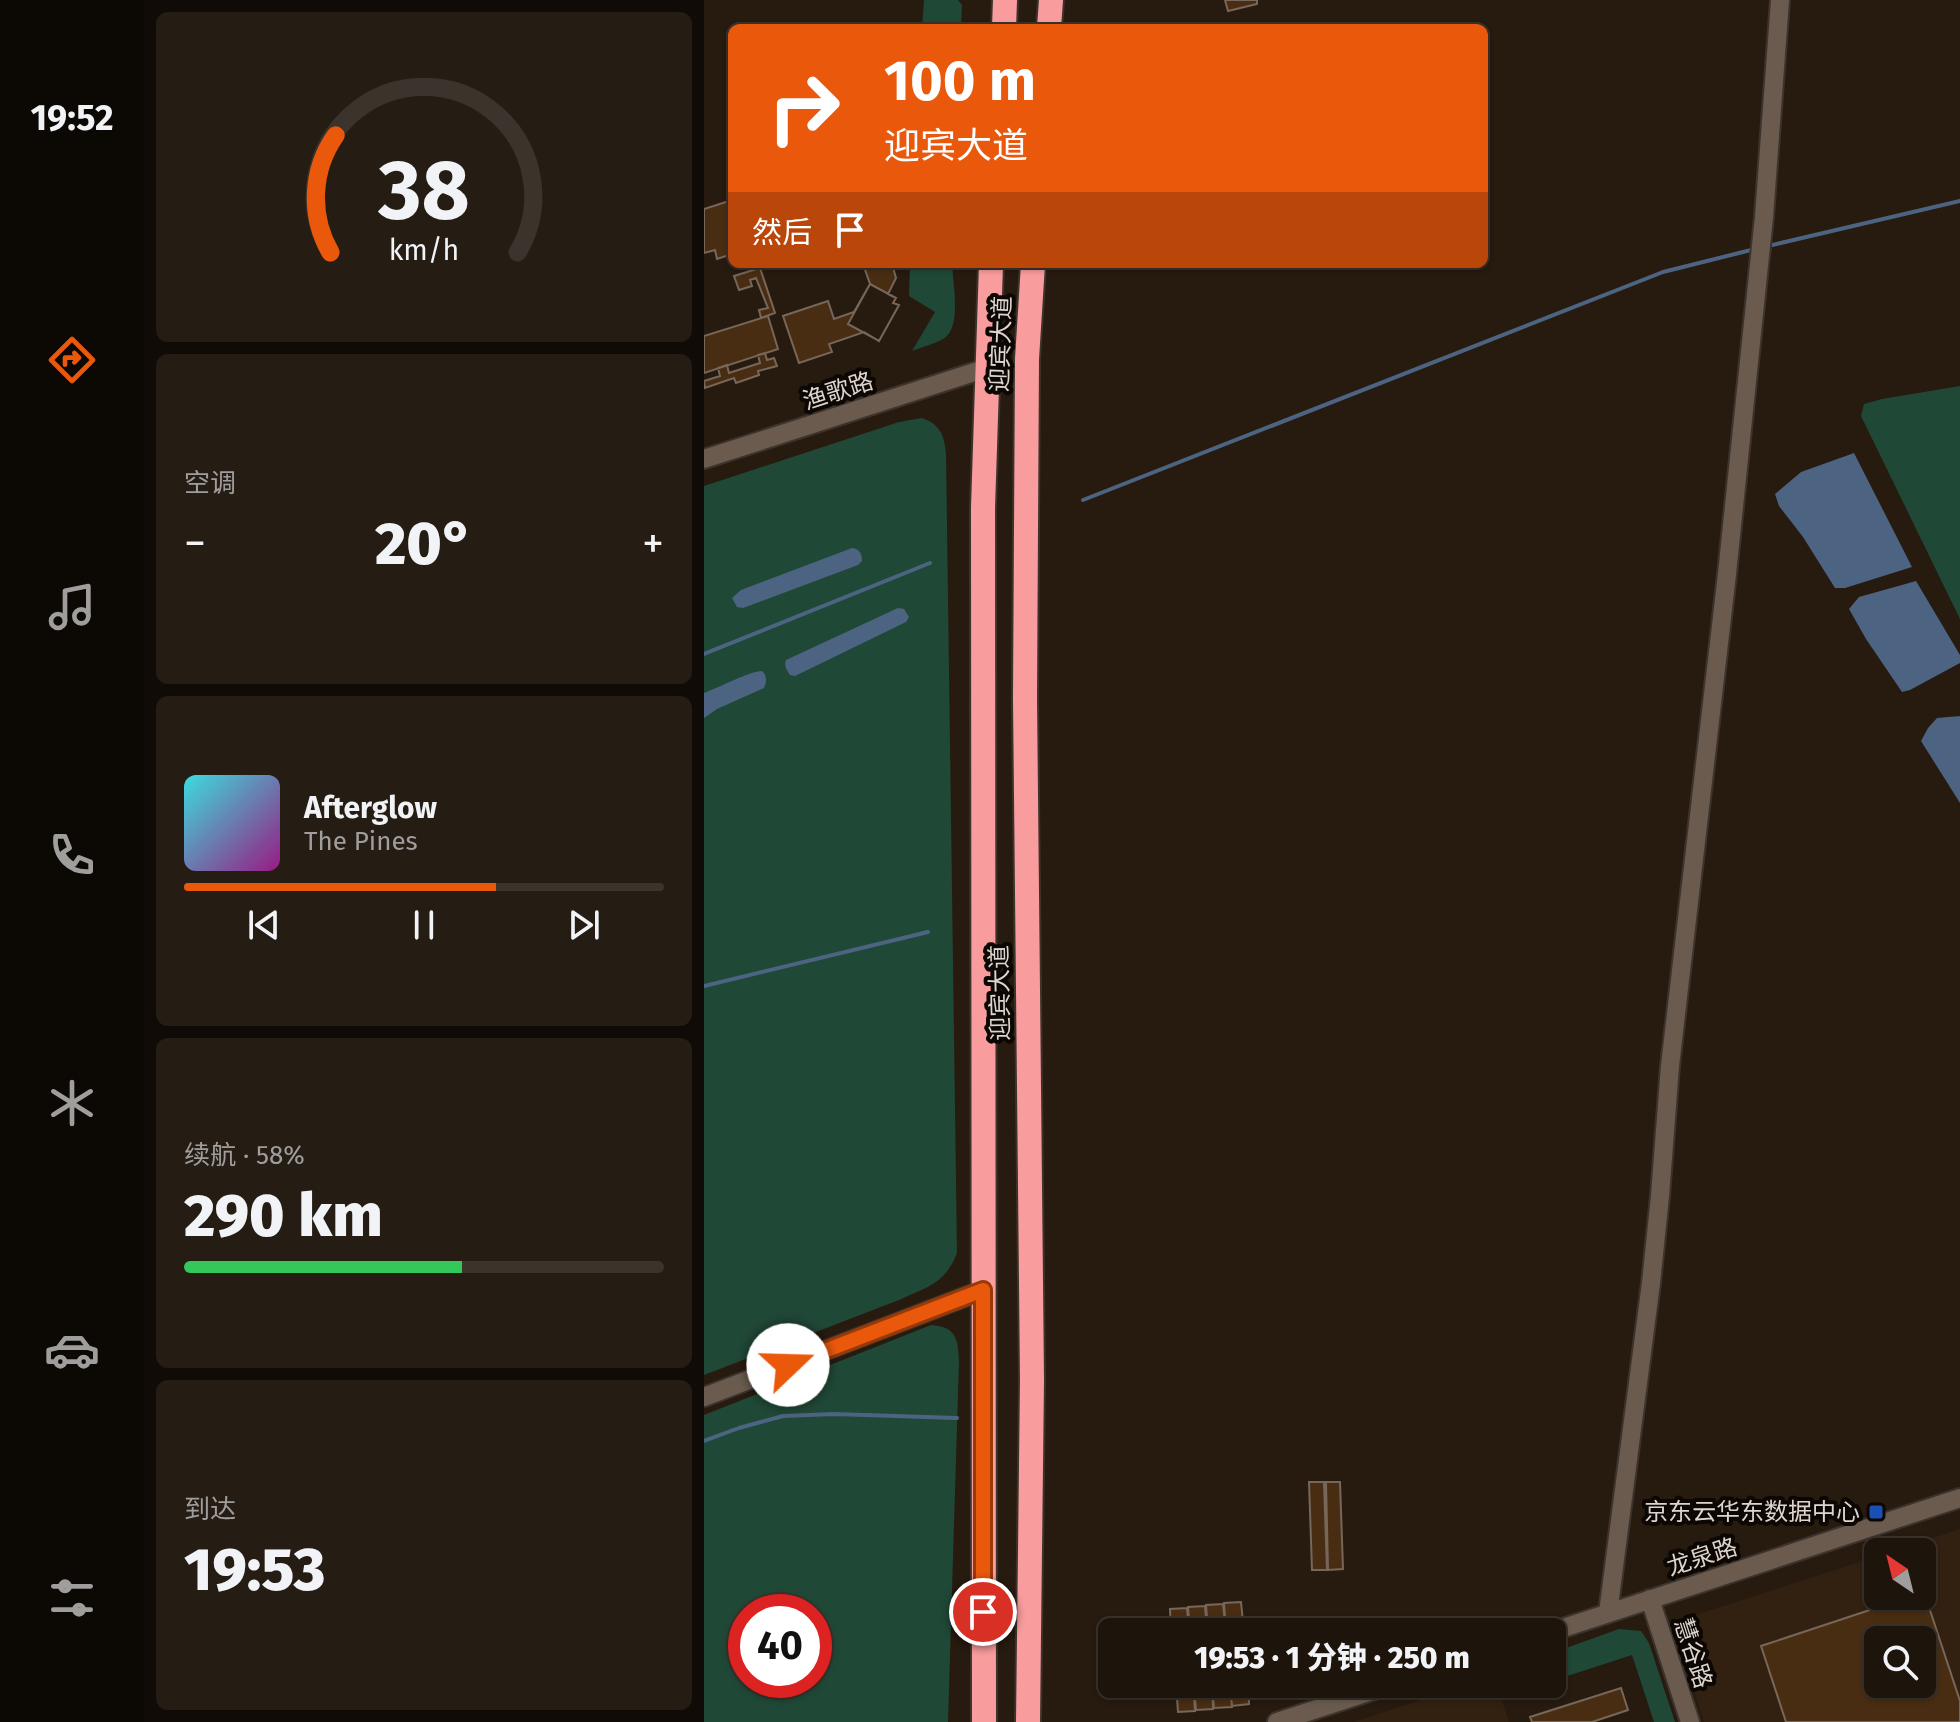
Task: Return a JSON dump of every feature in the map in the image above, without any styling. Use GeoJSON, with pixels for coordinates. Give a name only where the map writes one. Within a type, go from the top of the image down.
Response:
{"type":"FeatureCollection","features":[{"type":"Feature","properties":{"kind":"highway"},"geometry":{"type":"LineString","coordinates":[[1004,24],[1005,0]]}},
{"type":"Feature","properties":{"kind":"highway"},"geometry":{"type":"LineString","coordinates":[[1049,24],[1051,0]]}},
{"type":"Feature","properties":{"kind":"highway","name":"迎宾大道"},"geometry":{"type":"LineString","coordinates":[[984,1722],[983,508],[991,268]]}},
{"type":"Feature","properties":{"kind":"highway","name":"迎宾大道"},"geometry":{"type":"LineString","coordinates":[[1028,1722],[1032,1380],[1025,698],[1027,359],[1033,268]]}},
{"type":"Feature","properties":{"kind":"street"},"geometry":{"type":"LineString","coordinates":[[1608,1613],[1651,1283],[1670,1066],[1727,574],[1764,217],[1780,0]]}},
{"type":"Feature","properties":{"kind":"street","name":"渔歌路"},"geometry":{"type":"LineString","coordinates":[[704,459],[987,368]]}},
{"type":"Feature","properties":{"kind":"street"},"geometry":{"type":"LineString","coordinates":[[704,1397],[983,1290]]}},
{"type":"Feature","properties":{"kind":"street","name":"龙泉路"},"geometry":{"type":"LineString","coordinates":[[1566,1627],[1960,1498]]}},
{"type":"Feature","properties":{"kind":"street","name":"慧谷路"},"geometry":{"type":"LineString","coordinates":[[1650,1599],[1690,1722]]}},
{"type":"Feature","properties":{"kind":"street"},"geometry":{"type":"LineString","coordinates":[[1277,1722],[1350,1698]]}},
{"type":"Feature","properties":{"kind":"shaded area","name":"京东云华东数据中心"},"geometry":{"type":"Polygon","coordinates":[[[1960,1529],[1960,1722],[1704,1722],[1674,1631],[1674,1625],[1680,1620],[1864,1561],[1864,1610],[1936,1610],[1936,1538],[1933,1538],[1960,1529]]]}},
{"type":"Feature","properties":{"kind":"shaded area"},"geometry":{"type":"Polygon","coordinates":[[[1427,1698],[1501,1698],[1509,1722],[1354,1722],[1427,1698]]]}},
{"type":"Feature","properties":{"kind":"green space"},"geometry":{"type":"Polygon","coordinates":[[[924,0],[958,0],[962,5],[961,24],[922,24],[924,0]]]}},
{"type":"Feature","properties":{"kind":"green space"},"geometry":{"type":"Polygon","coordinates":[[[910,268],[952,268],[955,305],[949,334],[912,351],[935,312],[909,296],[910,268]]]}},
{"type":"Feature","properties":{"kind":"green space"},"geometry":{"type":"Polygon","coordinates":[[[1960,386],[1960,619],[1861,416],[1864,404],[1960,386]]]}},
{"type":"Feature","properties":{"kind":"green space"},"geometry":{"type":"Polygon","coordinates":[[[922,418],[940,431],[946,453],[957,1253],[947,1272],[926,1288],[704,1375],[704,486],[899,422],[922,418]]]}},
{"type":"Feature","properties":{"kind":"green space"},"geometry":{"type":"Polygon","coordinates":[[[931,1325],[951,1331],[958,1346],[959,1361],[948,1722],[704,1722],[704,1415],[931,1325]]]}},
{"type":"Feature","properties":{"kind":"green space"},"geometry":{"type":"Polygon","coordinates":[[[1619,1629],[1641,1631],[1649,1643],[1675,1722],[1654,1722],[1632,1655],[1566,1676],[1566,1648],[1619,1629]]]}},
{"type":"Feature","properties":{"kind":"water"},"geometry":{"type":"Polygon","coordinates":[[[1854,453],[1912,567],[1845,588],[1835,588],[1779,506],[1775,494],[1801,472],[1854,453]]]}},
{"type":"Feature","properties":{"kind":"water"},"geometry":{"type":"Polygon","coordinates":[[[852,548],[861,554],[862,561],[858,565],[743,608],[737,607],[732,598],[741,590],[852,548]]]}},
{"type":"Feature","properties":{"kind":"water"},"geometry":{"type":"Polygon","coordinates":[[[1916,581],[1960,655],[1960,663],[1902,692],[1849,609],[1859,597],[1916,581]]]}},
{"type":"Feature","properties":{"kind":"water"},"geometry":{"type":"Polygon","coordinates":[[[898,608],[904,609],[909,617],[906,622],[795,676],[787,671],[786,660],[898,608]]]}},
{"type":"Feature","properties":{"kind":"water"},"geometry":{"type":"Polygon","coordinates":[[[762,671],[766,679],[764,688],[704,718],[704,693],[762,671]]]}},
{"type":"Feature","properties":{"kind":"water"},"geometry":{"type":"Polygon","coordinates":[[[1960,716],[1960,803],[1921,741],[1937,718],[1960,716]]]}},
{"type":"Feature","properties":{"kind":"building"},"geometry":{"type":"Polygon","coordinates":[[[1225,0],[1257,0],[1257,4],[1228,11],[1225,0]]]}},
{"type":"Feature","properties":{"kind":"building"},"geometry":{"type":"Polygon","coordinates":[[[728,201],[728,255],[717,259],[715,250],[704,253],[704,209],[728,201]]]}},
{"type":"Feature","properties":{"kind":"building"},"geometry":{"type":"Polygon","coordinates":[[[760,268],[775,313],[761,318],[759,310],[768,308],[756,278],[750,280],[752,286],[739,290],[734,276],[760,268]]]}},
{"type":"Feature","properties":{"kind":"building"},"geometry":{"type":"Polygon","coordinates":[[[864,268],[893,268],[896,278],[888,294],[896,298],[893,303],[899,305],[879,341],[864,332],[829,344],[832,352],[799,363],[783,316],[828,301],[834,319],[854,312],[870,284],[864,268]]]}},
{"type":"Feature","properties":{"kind":"building"},"geometry":{"type":"Polygon","coordinates":[[[870,284],[896,298],[893,303],[899,305],[879,341],[848,324],[870,284]]]}},
{"type":"Feature","properties":{"kind":"building"},"geometry":{"type":"Polygon","coordinates":[[[768,316],[778,349],[704,373],[704,336],[768,316]]]}},
{"type":"Feature","properties":{"kind":"building"},"geometry":{"type":"Polygon","coordinates":[[[765,353],[767,360],[774,358],[777,366],[758,371],[759,375],[736,383],[734,378],[705,388],[704,381],[720,376],[718,368],[727,365],[729,373],[760,363],[758,355],[765,353]]]}},
{"type":"Feature","properties":{"kind":"building"},"geometry":{"type":"Polygon","coordinates":[[[1309,1482],[1324,1482],[1327,1570],[1312,1570],[1309,1482]]]}},
{"type":"Feature","properties":{"kind":"building"},"geometry":{"type":"Polygon","coordinates":[[[1326,1482],[1340,1482],[1343,1569],[1328,1570],[1326,1482]]]}},
{"type":"Feature","properties":{"kind":"building"},"geometry":{"type":"Polygon","coordinates":[[[1241,1602],[1243,1618],[1225,1618],[1224,1603],[1241,1602]]]}},
{"type":"Feature","properties":{"kind":"building"},"geometry":{"type":"Polygon","coordinates":[[[1223,1604],[1224,1618],[1207,1618],[1206,1605],[1223,1604]]]}},
{"type":"Feature","properties":{"kind":"building"},"geometry":{"type":"Polygon","coordinates":[[[1205,1606],[1206,1618],[1189,1618],[1188,1607],[1205,1606]]]}},
{"type":"Feature","properties":{"kind":"building"},"geometry":{"type":"Polygon","coordinates":[[[1187,1608],[1188,1618],[1170,1618],[1170,1609],[1187,1608]]]}},
{"type":"Feature","properties":{"kind":"building"},"geometry":{"type":"Polygon","coordinates":[[[1870,1610],[1930,1610],[1935,1626],[1864,1626],[1864,1698],[1936,1698],[1936,1628],[1960,1701],[1960,1722],[1786,1722],[1761,1646],[1870,1610]]]}},
{"type":"Feature","properties":{"kind":"building"},"geometry":{"type":"Polygon","coordinates":[[[1621,1688],[1628,1710],[1592,1722],[1532,1722],[1530,1717],[1621,1688]]]}},
{"type":"Feature","properties":{"kind":"building"},"geometry":{"type":"Polygon","coordinates":[[[1177,1698],[1194,1698],[1195,1711],[1178,1712],[1177,1698]]]}},
{"type":"Feature","properties":{"kind":"building"},"geometry":{"type":"Polygon","coordinates":[[[1195,1698],[1213,1698],[1213,1709],[1196,1710],[1195,1698]]]}},
{"type":"Feature","properties":{"kind":"building"},"geometry":{"type":"Polygon","coordinates":[[[1213,1698],[1231,1698],[1232,1707],[1214,1708],[1213,1698]]]}},
{"type":"Feature","properties":{"kind":"building"},"geometry":{"type":"Polygon","coordinates":[[[1231,1698],[1249,1698],[1249,1704],[1232,1706],[1231,1698]]]}},
{"type":"Feature","properties":{"kind":"waterway"},"geometry":{"type":"LineString","coordinates":[[1768,246],[1960,201]]}},
{"type":"Feature","properties":{"kind":"waterway"},"geometry":{"type":"LineString","coordinates":[[1083,500],[1663,272],[1755,249]]}},
{"type":"Feature","properties":{"kind":"waterway"},"geometry":{"type":"LineString","coordinates":[[704,654],[930,563]]}},
{"type":"Feature","properties":{"kind":"waterway"},"geometry":{"type":"LineString","coordinates":[[704,986],[928,932]]}},
{"type":"Feature","properties":{"kind":"waterway"},"geometry":{"type":"LineString","coordinates":[[704,1441],[783,1416],[834,1414],[957,1418]]}},
{"type":"Feature","properties":{"kind":"place","name":"京东云华东数据中心"},"geometry":{"type":"Point","coordinates":[1876,1512]}},
{"type":"Feature","properties":{"kind":"route"},"geometry":{"type":"LineString","coordinates":[[788,1365],[983,1290],[983,1612]]}}]}
